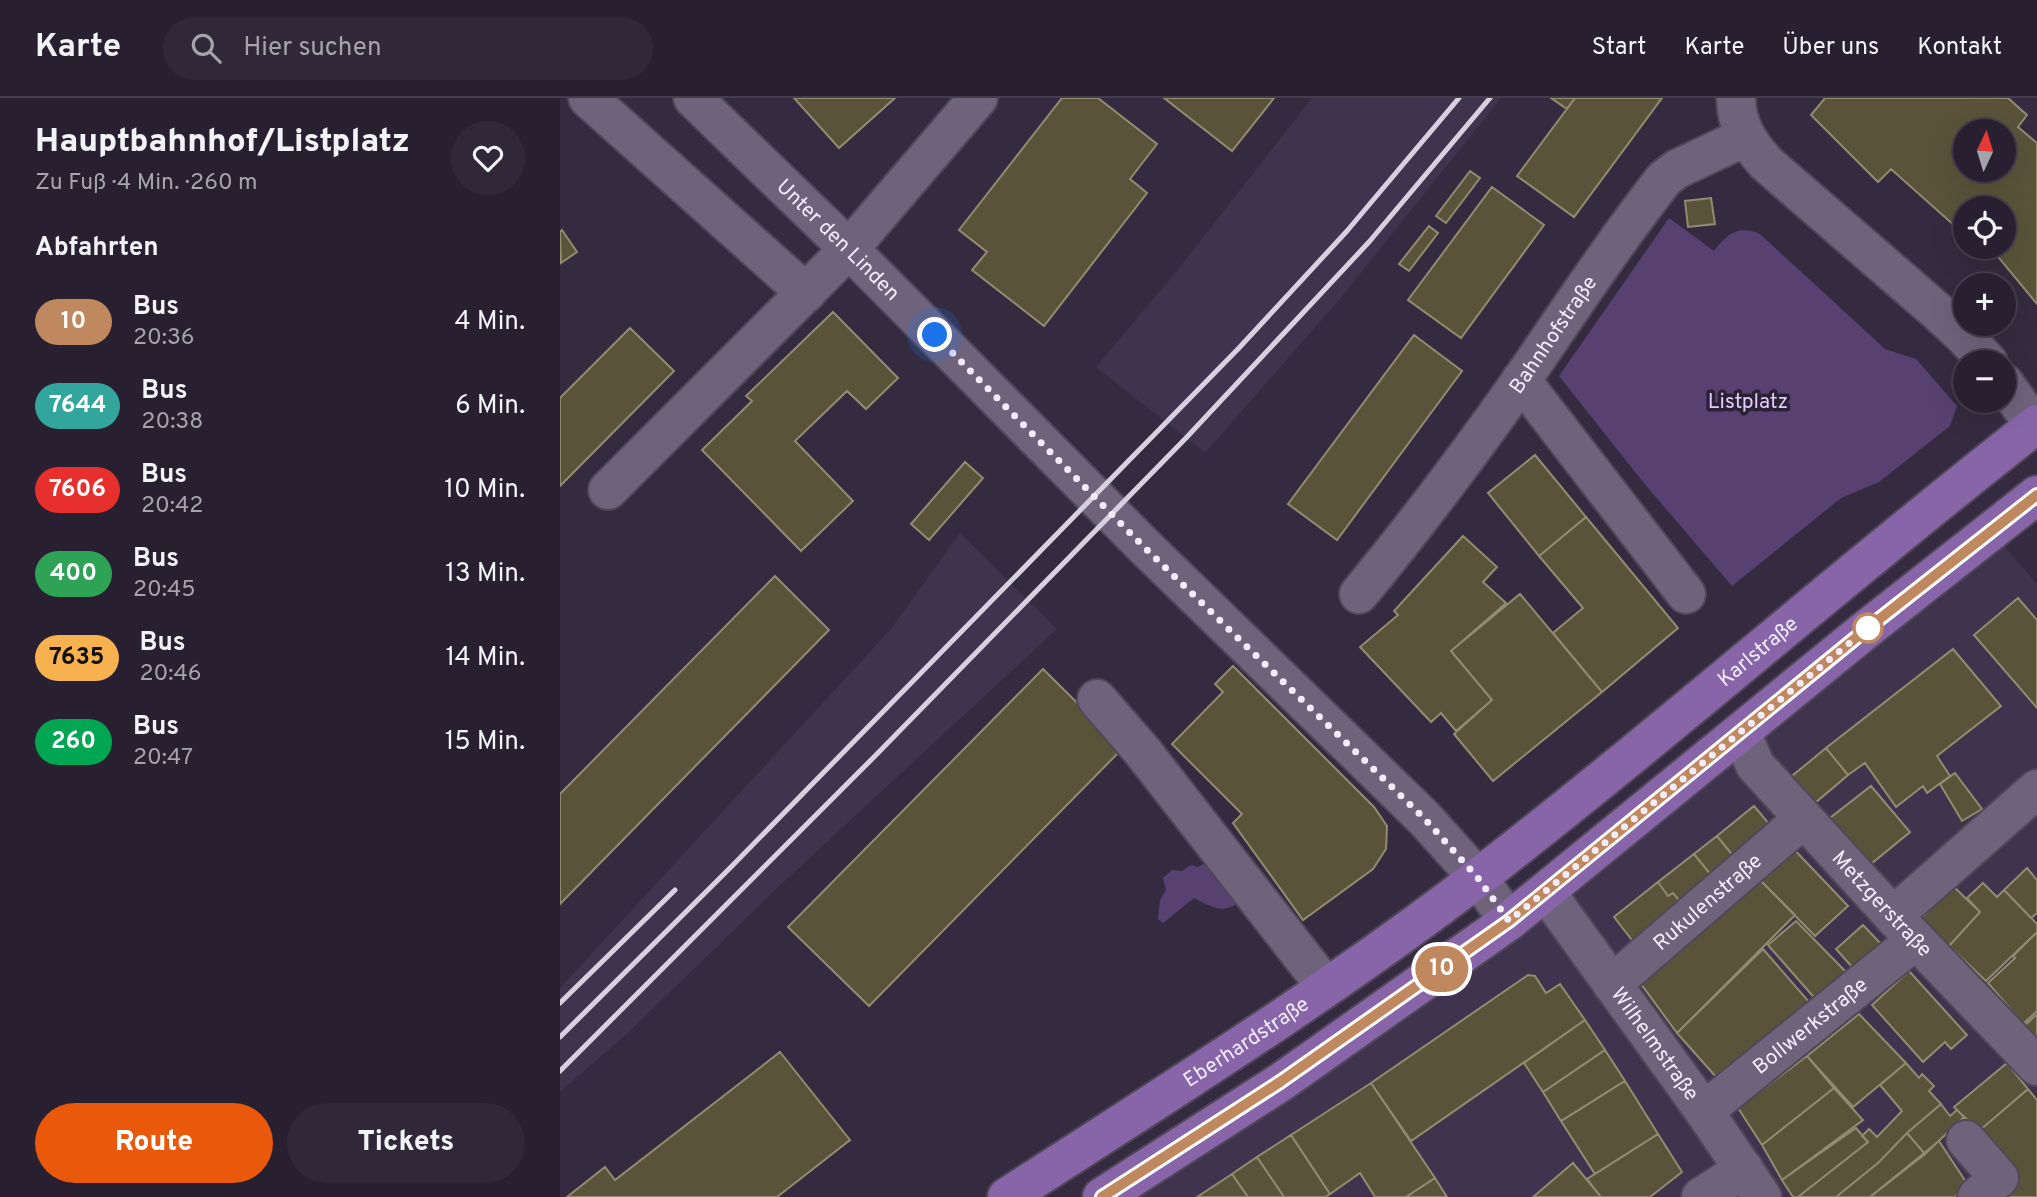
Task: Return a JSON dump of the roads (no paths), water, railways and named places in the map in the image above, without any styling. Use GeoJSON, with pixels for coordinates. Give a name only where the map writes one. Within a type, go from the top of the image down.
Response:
{"type":"FeatureCollection","features":[{"type":"Feature","properties":{"kind":"main road","name":"Karlstraße"},"geometry":{"type":"LineString","coordinates":[[1478,878],[1920,517],[2036,426]]}},
{"type":"Feature","properties":{"kind":"main road"},"geometry":{"type":"LineString","coordinates":[[1102,1197],[1280,1082],[1509,921],[1863,632],[2037,495]]}},
{"type":"Feature","properties":{"kind":"main road"},"geometry":{"type":"LineString","coordinates":[[1920,517],[1956,561]]}},
{"type":"Feature","properties":{"kind":"main road","name":"Eberhardstraße"},"geometry":{"type":"LineString","coordinates":[[1007,1197],[1251,1039],[1478,878]]}},
{"type":"Feature","properties":{"kind":"street"},"geometry":{"type":"LineString","coordinates":[[588,98],[806,293]]}},
{"type":"Feature","properties":{"kind":"street","name":"Unter den Linden"},"geometry":{"type":"LineString","coordinates":[[693,98],[849,249],[1144,547],[1424,818],[1478,878],[1509,921]]}},
{"type":"Feature","properties":{"kind":"street"},"geometry":{"type":"LineString","coordinates":[[608,490],[849,249],[978,98]]}},
{"type":"Feature","properties":{"kind":"street"},"geometry":{"type":"LineString","coordinates":[[1736,98],[1739,121],[1745,137],[1766,163],[1964,335],[1977,350]]}},
{"type":"Feature","properties":{"kind":"street","name":"Bahnhofstraße"},"geometry":{"type":"LineString","coordinates":[[1359,594],[1521,380],[1664,179],[1676,169],[1745,137]]}},
{"type":"Feature","properties":{"kind":"street"},"geometry":{"type":"LineString","coordinates":[[1521,380],[1686,594]]}},
{"type":"Feature","properties":{"kind":"street"},"geometry":{"type":"LineString","coordinates":[[2016,399],[2036,426]]}},
{"type":"Feature","properties":{"kind":"street"},"geometry":{"type":"LineString","coordinates":[[1097,699],[1143,752],[1326,987]]}},
{"type":"Feature","properties":{"kind":"street","name":"Metzgerstraße"},"geometry":{"type":"LineString","coordinates":[[1741,732],[1755,765],[2037,1066]]}},
{"type":"Feature","properties":{"kind":"street","name":"Bollwerkstraße"},"geometry":{"type":"LineString","coordinates":[[1704,1111],[1905,928],[2034,798]]}},
{"type":"Feature","properties":{"kind":"street","name":"Rukulenstraße"},"geometry":{"type":"LineString","coordinates":[[1612,984],[1803,818]]}},
{"type":"Feature","properties":{"kind":"street","name":"Wilhelmstraße"},"geometry":{"type":"LineString","coordinates":[[1546,892],[1753,1183]]}},
{"type":"Feature","properties":{"kind":"street"},"geometry":{"type":"LineString","coordinates":[[1966,1140],[1998,1178],[1977,1197]]}},
{"type":"Feature","properties":{"kind":"street"},"geometry":{"type":"LineString","coordinates":[[1701,1197],[1753,1183]]}},
{"type":"Feature","properties":{"kind":"railway"},"geometry":{"type":"LineString","coordinates":[[560,1037],[731,867],[1238,349],[1347,231],[1459,98]]}},
{"type":"Feature","properties":{"kind":"railway"},"geometry":{"type":"LineString","coordinates":[[560,1071],[874,757],[1186,438],[1369,242],[1490,98]]}},
{"type":"Feature","properties":{"kind":"railway"},"geometry":{"type":"LineString","coordinates":[[560,1003],[675,890]]}},
{"type":"Feature","properties":{"kind":"park label","name":"Listplatz"},"geometry":{"type":"Point","coordinates":[1748,401]}}]}
